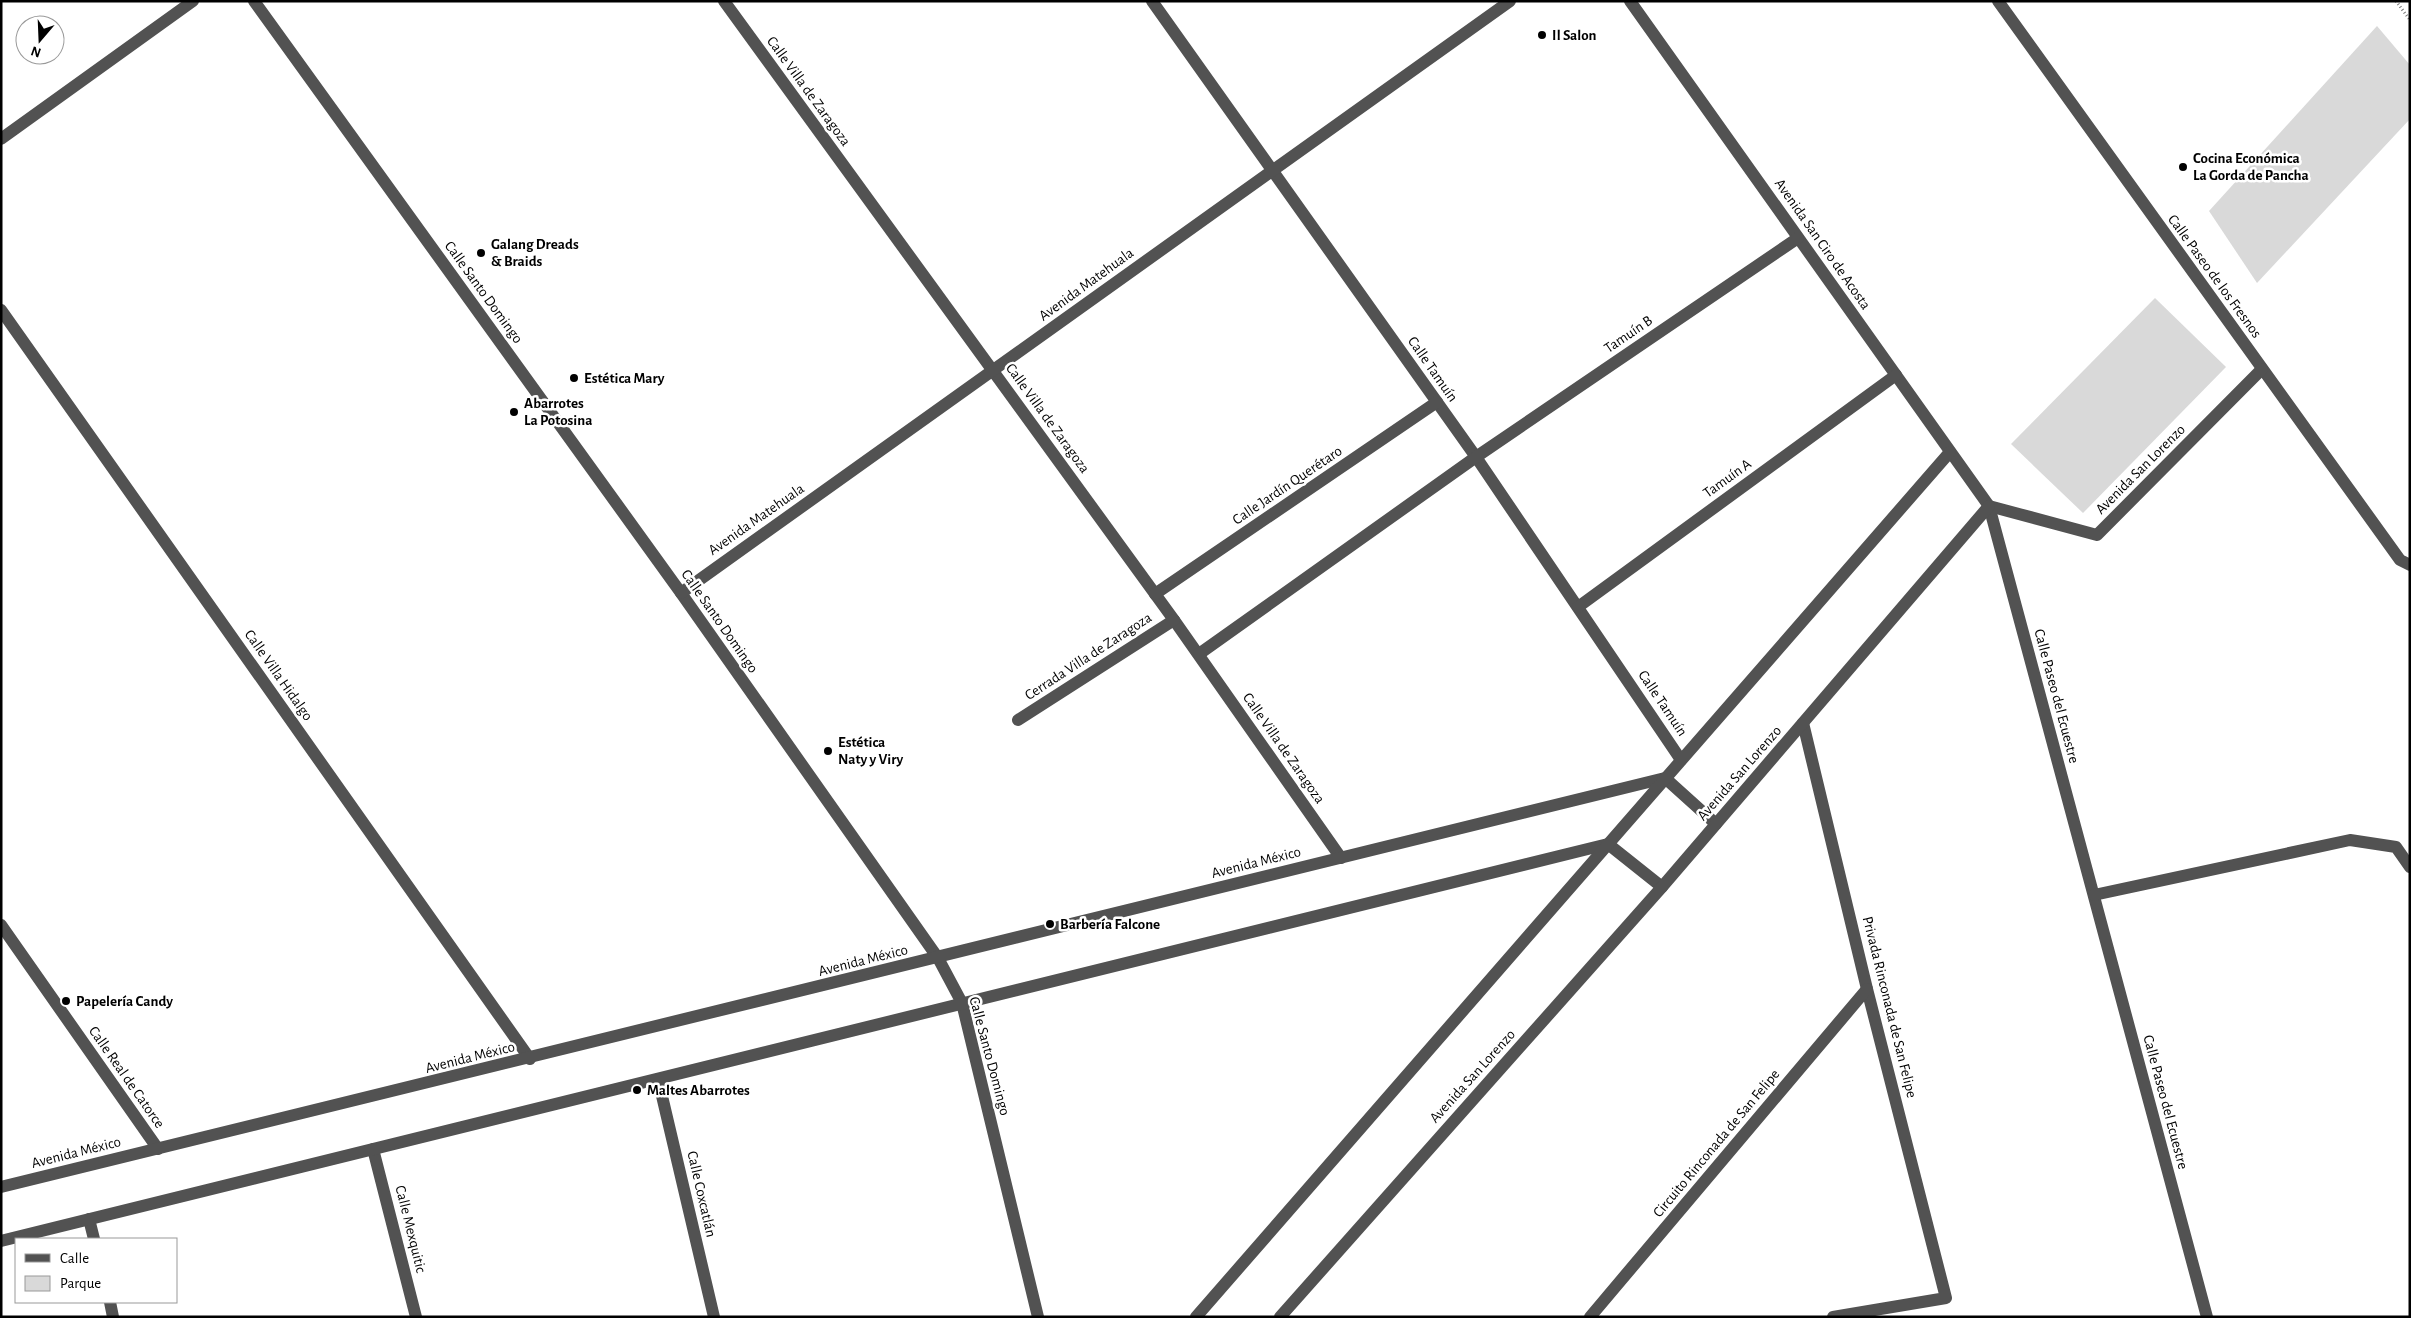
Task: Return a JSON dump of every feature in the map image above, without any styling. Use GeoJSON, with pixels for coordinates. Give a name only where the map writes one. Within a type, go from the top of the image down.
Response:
{"type":"FeatureCollection","features":[{"type":"Feature","properties":{"kind":"street"},"geometry":{"type":"LineString","coordinates":[[1,138],[193,1]]}},
{"type":"Feature","properties":{"kind":"street","name":"Calle Santo Domingo"},"geometry":{"type":"LineString","coordinates":[[254,1],[681,593],[938,958],[962,1003],[1038,1317]]}},
{"type":"Feature","properties":{"kind":"street","name":"Calle Villa de Zaragoza"},"geometry":{"type":"LineString","coordinates":[[724,1],[1156,594],[1341,858]]}},
{"type":"Feature","properties":{"kind":"street","name":"Calle Tamuín"},"geometry":{"type":"LineString","coordinates":[[1152,1],[1476,457],[1681,760]]}},
{"type":"Feature","properties":{"kind":"street","name":"Avenida Matehuala"},"geometry":{"type":"LineString","coordinates":[[681,593],[1510,1]]}},
{"type":"Feature","properties":{"kind":"street","name":"Avenida San Ciro de Acosta"},"geometry":{"type":"LineString","coordinates":[[1630,1],[1989,506]]}},
{"type":"Feature","properties":{"kind":"street","name":"Calle Paseo de los Fresnos"},"geometry":{"type":"LineString","coordinates":[[1998,1],[2400,560],[2410,565]]}},
{"type":"Feature","properties":{"kind":"street","name":"Tamuín B"},"geometry":{"type":"LineString","coordinates":[[1476,457],[1798,238]]}},
{"type":"Feature","properties":{"kind":"street","name":"Calle Villa Hidalgo"},"geometry":{"type":"LineString","coordinates":[[1,310],[530,1059]]}},
{"type":"Feature","properties":{"kind":"street","name":"Avenida San Lorenzo"},"geometry":{"type":"LineString","coordinates":[[1280,1317],[1662,887],[1989,506],[2097,535],[2262,369]]}},
{"type":"Feature","properties":{"kind":"street","name":"Tamuín A"},"geometry":{"type":"LineString","coordinates":[[1578,607],[1896,375]]}},
{"type":"Feature","properties":{"kind":"street","name":"Calle Jardín Querétaro"},"geometry":{"type":"LineString","coordinates":[[1156,594],[1437,402]]}},
{"type":"Feature","properties":{"kind":"street"},"geometry":{"type":"LineString","coordinates":[[1196,1317],[1950,452]]}},
{"type":"Feature","properties":{"kind":"street"},"geometry":{"type":"LineString","coordinates":[[1199,654],[1476,457]]}},
{"type":"Feature","properties":{"kind":"street","name":"Calle Paseo del Ecuestre"},"geometry":{"type":"LineString","coordinates":[[1989,506],[2208,1317]]}},
{"type":"Feature","properties":{"kind":"street","name":"Cerrada Villa de Zaragoza"},"geometry":{"type":"LineString","coordinates":[[1018,720],[1174,620]]}},
{"type":"Feature","properties":{"kind":"street","name":"Privada Rinconada de San Felipe"},"geometry":{"type":"LineString","coordinates":[[1803,723],[1867,989],[1946,1298],[1833,1317]]}},
{"type":"Feature","properties":{"kind":"street"},"geometry":{"type":"LineString","coordinates":[[1665,778],[1716,824]]}},
{"type":"Feature","properties":{"kind":"street","name":"Avenida México"},"geometry":{"type":"LineString","coordinates":[[1,1187],[530,1059],[1665,778]]}},
{"type":"Feature","properties":{"kind":"street"},"geometry":{"type":"LineString","coordinates":[[2094,896],[2350,840],[2396,847],[2410,867]]}},
{"type":"Feature","properties":{"kind":"street"},"geometry":{"type":"LineString","coordinates":[[1608,844],[1662,887]]}},
{"type":"Feature","properties":{"kind":"street"},"geometry":{"type":"LineString","coordinates":[[1,1241],[1608,844]]}},
{"type":"Feature","properties":{"kind":"street","name":"Calle Real de Catorce"},"geometry":{"type":"LineString","coordinates":[[1,925],[158,1150]]}},
{"type":"Feature","properties":{"kind":"street","name":"Circuito Rinconada de San Felipe"},"geometry":{"type":"LineString","coordinates":[[1590,1317],[1867,989]]}},
{"type":"Feature","properties":{"kind":"street","name":"Calle Coxcatlán"},"geometry":{"type":"LineString","coordinates":[[658,1078],[714,1317]]}},
{"type":"Feature","properties":{"kind":"street","name":"Calle Mexquitic"},"geometry":{"type":"LineString","coordinates":[[373,1149],[416,1317]]}},
{"type":"Feature","properties":{"kind":"street"},"geometry":{"type":"LineString","coordinates":[[89,1219],[94,1238]]}},
{"type":"Feature","properties":{"kind":"street"},"geometry":{"type":"LineString","coordinates":[[110,1303],[113,1317]]}},
{"type":"Feature","properties":{"kind":"path"},"geometry":{"type":"LineString","coordinates":[[2396,1],[2410,20]]}},
{"type":"Feature","properties":{"kind":"green space"},"geometry":{"type":"Polygon","coordinates":[[[2377,26],[2410,65],[2410,119],[2257,283],[2209,211],[2377,26]]]}},
{"type":"Feature","properties":{"kind":"green space"},"geometry":{"type":"Polygon","coordinates":[[[2155,298],[2226,367],[2083,513],[2011,444],[2155,298]]]}},
{"type":"Feature","properties":{"kind":"place","name":"Il Salon"},"geometry":{"type":"Point","coordinates":[1542,35]}},
{"type":"Feature","properties":{"kind":"place","name":"Cocina Económica La Gorda de Pancha"},"geometry":{"type":"Point","coordinates":[2183,167]}},
{"type":"Feature","properties":{"kind":"place","name":"Galang Dreads & Braids"},"geometry":{"type":"Point","coordinates":[481,253]}},
{"type":"Feature","properties":{"kind":"place","name":"Estética Mary"},"geometry":{"type":"Point","coordinates":[574,378]}},
{"type":"Feature","properties":{"kind":"place","name":"Abarrotes La Potosina"},"geometry":{"type":"Point","coordinates":[514,412]}},
{"type":"Feature","properties":{"kind":"place","name":"Estética Naty y Viry"},"geometry":{"type":"Point","coordinates":[828,751]}},
{"type":"Feature","properties":{"kind":"place","name":"Barbería Falcone"},"geometry":{"type":"Point","coordinates":[1050,924]}},
{"type":"Feature","properties":{"kind":"place","name":"Papelería Candy"},"geometry":{"type":"Point","coordinates":[66,1001]}},
{"type":"Feature","properties":{"kind":"place","name":"Maltes Abarrotes"},"geometry":{"type":"Point","coordinates":[637,1090]}}]}
